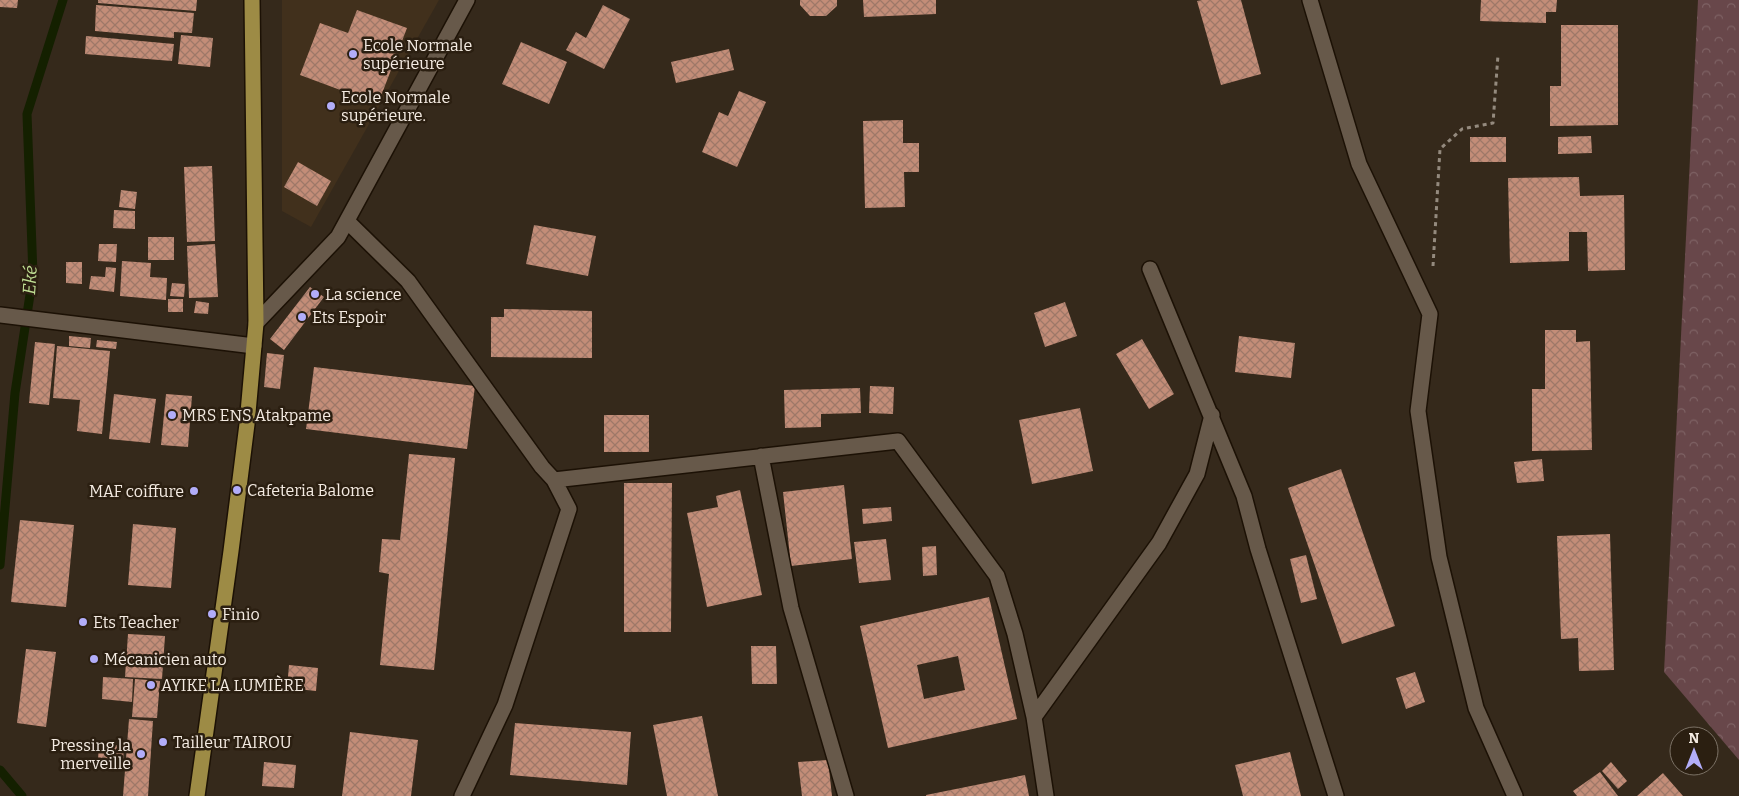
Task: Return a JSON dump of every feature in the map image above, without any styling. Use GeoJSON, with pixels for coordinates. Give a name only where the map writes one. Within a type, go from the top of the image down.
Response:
{"type":"FeatureCollection","features":[{"type":"Feature","properties":{"kind":"main road"},"geometry":{"type":"LineString","coordinates":[[197,796],[232,541],[256,323],[252,0]]}},
{"type":"Feature","properties":{"kind":"street"},"geometry":{"type":"LineString","coordinates":[[256,323],[338,237],[348,222],[467,0]]}},
{"type":"Feature","properties":{"kind":"street"},"geometry":{"type":"LineString","coordinates":[[1310,0],[1359,164],[1430,314],[1418,411],[1439,557],[1476,708],[1515,796]]}},
{"type":"Feature","properties":{"kind":"street"},"geometry":{"type":"LineString","coordinates":[[348,222],[408,281],[542,467],[554,480],[569,509],[505,705],[462,796]]}},
{"type":"Feature","properties":{"kind":"street"},"geometry":{"type":"LineString","coordinates":[[1150,269],[1244,496],[1264,567],[1336,796]]}},
{"type":"Feature","properties":{"kind":"street"},"geometry":{"type":"LineString","coordinates":[[0,315],[254,346]]}},
{"type":"Feature","properties":{"kind":"street"},"geometry":{"type":"LineString","coordinates":[[1034,717],[1159,543],[1197,474],[1212,415]]}},
{"type":"Feature","properties":{"kind":"street"},"geometry":{"type":"LineString","coordinates":[[554,480],[898,440],[998,576],[1015,634],[1034,717],[1046,796]]}},
{"type":"Feature","properties":{"kind":"street"},"geometry":{"type":"LineString","coordinates":[[762,456],[791,608],[846,796]]}},
{"type":"Feature","properties":{"kind":"path"},"geometry":{"type":"LineString","coordinates":[[1433,275],[1440,149],[1462,129],[1492,124],[1498,55]]}},
{"type":"Feature","properties":{"kind":"shaded area","name":"Ecole Normale supérieure."},"geometry":{"type":"Polygon","coordinates":[[[282,0],[439,0],[311,227],[282,211],[282,0]]]}},
{"type":"Feature","properties":{"kind":"green space"},"geometry":{"type":"Polygon","coordinates":[[[1698,0],[1739,0],[1739,760],[1719,737],[1719,726],[1710,726],[1664,672],[1698,0]]]}},
{"type":"Feature","properties":{"kind":"building"},"geometry":{"type":"Polygon","coordinates":[[[0,0],[18,0],[17,8],[0,7],[0,0]]]}},
{"type":"Feature","properties":{"kind":"building"},"geometry":{"type":"Polygon","coordinates":[[[98,0],[197,0],[196,11],[98,3],[98,0]]]}},
{"type":"Feature","properties":{"kind":"building"},"geometry":{"type":"Polygon","coordinates":[[[800,0],[837,0],[837,6],[826,16],[810,16],[800,5],[800,0]]]}},
{"type":"Feature","properties":{"kind":"building"},"geometry":{"type":"Polygon","coordinates":[[[863,0],[936,0],[936,14],[864,17],[863,0]]]}},
{"type":"Feature","properties":{"kind":"building"},"geometry":{"type":"Polygon","coordinates":[[[1241,0],[1261,74],[1221,85],[1197,1],[1241,0]]]}},
{"type":"Feature","properties":{"kind":"building"},"geometry":{"type":"Polygon","coordinates":[[[1481,0],[1557,0],[1556,12],[1546,12],[1546,23],[1480,21],[1481,0]]]}},
{"type":"Feature","properties":{"kind":"building"},"geometry":{"type":"Polygon","coordinates":[[[96,5],[194,13],[192,33],[174,32],[174,38],[95,31],[96,5]]]}},
{"type":"Feature","properties":{"kind":"building"},"geometry":{"type":"Polygon","coordinates":[[[603,5],[630,19],[604,69],[566,50],[576,32],[586,38],[603,5]]]}},
{"type":"Feature","properties":{"kind":"building","name":"Ecole Normale supérieure"},"geometry":{"type":"Polygon","coordinates":[[[357,10],[407,28],[378,104],[300,75],[320,23],[348,33],[357,10]]]}},
{"type":"Feature","properties":{"kind":"building"},"geometry":{"type":"Polygon","coordinates":[[[1561,25],[1618,25],[1618,125],[1550,126],[1550,86],[1561,86],[1561,25]]]}},
{"type":"Feature","properties":{"kind":"building"},"geometry":{"type":"Polygon","coordinates":[[[181,35],[213,38],[210,67],[178,64],[181,35]]]}},
{"type":"Feature","properties":{"kind":"building"},"geometry":{"type":"Polygon","coordinates":[[[86,36],[174,44],[172,61],[85,54],[86,36]]]}},
{"type":"Feature","properties":{"kind":"building"},"geometry":{"type":"Polygon","coordinates":[[[521,42],[567,62],[549,104],[502,84],[521,42]]]}},
{"type":"Feature","properties":{"kind":"building"},"geometry":{"type":"Polygon","coordinates":[[[729,49],[734,70],[676,83],[671,62],[729,49]]]}},
{"type":"Feature","properties":{"kind":"building"},"geometry":{"type":"Polygon","coordinates":[[[739,91],[766,102],[737,167],[702,152],[719,112],[728,116],[739,91]]]}},
{"type":"Feature","properties":{"kind":"building"},"geometry":{"type":"Polygon","coordinates":[[[903,120],[903,143],[919,143],[919,172],[904,172],[905,207],[865,208],[863,121],[903,120]]]}},
{"type":"Feature","properties":{"kind":"building"},"geometry":{"type":"Polygon","coordinates":[[[1591,136],[1592,153],[1558,154],[1558,137],[1591,136]]]}},
{"type":"Feature","properties":{"kind":"building"},"geometry":{"type":"Polygon","coordinates":[[[1470,137],[1506,137],[1506,162],[1470,162],[1470,137]]]}},
{"type":"Feature","properties":{"kind":"building"},"geometry":{"type":"Polygon","coordinates":[[[298,162],[331,181],[317,206],[284,187],[298,162]]]}},
{"type":"Feature","properties":{"kind":"building"},"geometry":{"type":"Polygon","coordinates":[[[212,166],[215,241],[187,242],[184,167],[212,166]]]}},
{"type":"Feature","properties":{"kind":"building"},"geometry":{"type":"Polygon","coordinates":[[[1579,177],[1580,196],[1624,195],[1625,270],[1588,271],[1587,232],[1569,232],[1569,261],[1510,263],[1508,178],[1579,177]]]}},
{"type":"Feature","properties":{"kind":"building"},"geometry":{"type":"Polygon","coordinates":[[[121,190],[137,192],[135,209],[119,207],[121,190]]]}},
{"type":"Feature","properties":{"kind":"building"},"geometry":{"type":"Polygon","coordinates":[[[114,210],[135,211],[135,229],[113,228],[114,210]]]}},
{"type":"Feature","properties":{"kind":"building"},"geometry":{"type":"Polygon","coordinates":[[[534,225],[596,236],[588,276],[526,264],[534,225]]]}},
{"type":"Feature","properties":{"kind":"building"},"geometry":{"type":"Polygon","coordinates":[[[148,237],[174,237],[174,260],[148,260],[148,237]]]}},
{"type":"Feature","properties":{"kind":"building"},"geometry":{"type":"Polygon","coordinates":[[[99,244],[117,244],[116,262],[98,261],[99,244]]]}},
{"type":"Feature","properties":{"kind":"building"},"geometry":{"type":"Polygon","coordinates":[[[215,244],[218,297],[189,298],[187,246],[215,244]]]}},
{"type":"Feature","properties":{"kind":"building"},"geometry":{"type":"Polygon","coordinates":[[[122,261],[151,263],[150,277],[167,278],[166,300],[120,296],[122,261]]]}},
{"type":"Feature","properties":{"kind":"building"},"geometry":{"type":"Polygon","coordinates":[[[66,262],[82,262],[82,284],[66,283],[66,262]]]}},
{"type":"Feature","properties":{"kind":"building"},"geometry":{"type":"Polygon","coordinates":[[[106,267],[116,268],[114,292],[89,289],[91,276],[105,277],[106,267]]]}},
{"type":"Feature","properties":{"kind":"building"},"geometry":{"type":"Polygon","coordinates":[[[172,283],[185,284],[184,297],[170,296],[172,283]]]}},
{"type":"Feature","properties":{"kind":"building"},"geometry":{"type":"Polygon","coordinates":[[[310,287],[324,297],[284,350],[270,339],[310,287]]]}},
{"type":"Feature","properties":{"kind":"building"},"geometry":{"type":"Polygon","coordinates":[[[168,299],[183,299],[183,312],[168,312],[168,299]]]}},
{"type":"Feature","properties":{"kind":"building"},"geometry":{"type":"Polygon","coordinates":[[[196,301],[209,303],[208,314],[194,313],[196,301]]]}},
{"type":"Feature","properties":{"kind":"building"},"geometry":{"type":"Polygon","coordinates":[[[1065,302],[1077,336],[1045,347],[1034,313],[1065,302]]]}},
{"type":"Feature","properties":{"kind":"building"},"geometry":{"type":"Polygon","coordinates":[[[504,309],[592,311],[592,358],[491,357],[491,317],[504,317],[504,309]]]}},
{"type":"Feature","properties":{"kind":"building"},"geometry":{"type":"Polygon","coordinates":[[[1545,330],[1576,330],[1576,342],[1590,341],[1592,450],[1532,451],[1532,389],[1545,389],[1545,330]]]}},
{"type":"Feature","properties":{"kind":"building"},"geometry":{"type":"Polygon","coordinates":[[[69,336],[91,338],[90,348],[69,346],[69,336]]]}},
{"type":"Feature","properties":{"kind":"building"},"geometry":{"type":"Polygon","coordinates":[[[1239,336],[1295,343],[1291,378],[1235,372],[1239,336]]]}},
{"type":"Feature","properties":{"kind":"building"},"geometry":{"type":"Polygon","coordinates":[[[1142,339],[1174,394],[1149,409],[1116,354],[1142,339]]]}},
{"type":"Feature","properties":{"kind":"building"},"geometry":{"type":"Polygon","coordinates":[[[97,340],[117,342],[116,349],[96,347],[97,340]]]}},
{"type":"Feature","properties":{"kind":"building"},"geometry":{"type":"Polygon","coordinates":[[[35,342],[55,344],[49,405],[29,403],[35,342]]]}},
{"type":"Feature","properties":{"kind":"building"},"geometry":{"type":"Polygon","coordinates":[[[57,346],[110,351],[102,434],[77,431],[80,400],[53,398],[57,346]]]}},
{"type":"Feature","properties":{"kind":"building"},"geometry":{"type":"Polygon","coordinates":[[[267,353],[284,355],[280,389],[264,387],[267,353]]]}},
{"type":"Feature","properties":{"kind":"building"},"geometry":{"type":"Polygon","coordinates":[[[314,367],[475,386],[467,449],[306,429],[314,367]]]}},
{"type":"Feature","properties":{"kind":"building"},"geometry":{"type":"Polygon","coordinates":[[[870,386],[894,387],[893,414],[869,413],[870,386]]]}},
{"type":"Feature","properties":{"kind":"building"},"geometry":{"type":"Polygon","coordinates":[[[860,388],[861,413],[821,414],[821,427],[785,428],[784,390],[860,388]]]}},
{"type":"Feature","properties":{"kind":"building"},"geometry":{"type":"Polygon","coordinates":[[[114,394],[156,399],[150,443],[109,439],[114,394]]]}},
{"type":"Feature","properties":{"kind":"building"},"geometry":{"type":"Polygon","coordinates":[[[166,394],[192,396],[188,447],[161,445],[166,394]]]}},
{"type":"Feature","properties":{"kind":"building"},"geometry":{"type":"Polygon","coordinates":[[[1080,408],[1093,471],[1032,484],[1019,420],[1080,408]]]}},
{"type":"Feature","properties":{"kind":"building"},"geometry":{"type":"Polygon","coordinates":[[[604,415],[649,415],[649,452],[604,452],[604,415]]]}},
{"type":"Feature","properties":{"kind":"building"},"geometry":{"type":"Polygon","coordinates":[[[409,454],[455,458],[434,670],[380,665],[389,574],[379,572],[382,539],[400,540],[409,454]]]}},
{"type":"Feature","properties":{"kind":"building"},"geometry":{"type":"Polygon","coordinates":[[[1542,459],[1544,481],[1517,483],[1514,462],[1542,459]]]}},
{"type":"Feature","properties":{"kind":"building"},"geometry":{"type":"Polygon","coordinates":[[[1341,469],[1395,626],[1342,644],[1288,488],[1341,469]]]}},
{"type":"Feature","properties":{"kind":"building"},"geometry":{"type":"Polygon","coordinates":[[[624,483],[672,483],[671,632],[624,632],[624,483]]]}},
{"type":"Feature","properties":{"kind":"building"},"geometry":{"type":"Polygon","coordinates":[[[844,485],[852,559],[791,566],[783,492],[844,485]]]}},
{"type":"Feature","properties":{"kind":"building"},"geometry":{"type":"Polygon","coordinates":[[[740,490],[762,595],[707,607],[687,513],[718,507],[716,496],[740,490]]]}},
{"type":"Feature","properties":{"kind":"building"},"geometry":{"type":"Polygon","coordinates":[[[891,507],[892,521],[863,524],[862,509],[891,507]]]}},
{"type":"Feature","properties":{"kind":"building"},"geometry":{"type":"Polygon","coordinates":[[[20,520],[74,525],[66,607],[11,602],[20,520]]]}},
{"type":"Feature","properties":{"kind":"building"},"geometry":{"type":"Polygon","coordinates":[[[133,524],[176,528],[171,588],[128,585],[133,524]]]}},
{"type":"Feature","properties":{"kind":"building"},"geometry":{"type":"Polygon","coordinates":[[[1610,534],[1614,670],[1579,671],[1578,638],[1561,639],[1557,536],[1610,534]]]}},
{"type":"Feature","properties":{"kind":"building"},"geometry":{"type":"Polygon","coordinates":[[[886,539],[891,580],[859,583],[854,542],[886,539]]]}},
{"type":"Feature","properties":{"kind":"building"},"geometry":{"type":"Polygon","coordinates":[[[936,546],[937,575],[923,576],[922,547],[936,546]]]}},
{"type":"Feature","properties":{"kind":"building"},"geometry":{"type":"Polygon","coordinates":[[[1306,555],[1317,599],[1301,603],[1290,559],[1306,555]]]}},
{"type":"Feature","properties":{"kind":"building"},"geometry":{"type":"Polygon","coordinates":[[[989,597],[1017,719],[888,748],[860,626],[989,597]],[[958,656],[917,665],[924,699],[965,690],[958,656]]]}},
{"type":"Feature","properties":{"kind":"building"},"geometry":{"type":"Polygon","coordinates":[[[128,634],[165,636],[162,679],[125,677],[128,634]]]}},
{"type":"Feature","properties":{"kind":"building"},"geometry":{"type":"Polygon","coordinates":[[[751,646],[776,646],[777,684],[752,684],[751,646]]]}},
{"type":"Feature","properties":{"kind":"building"},"geometry":{"type":"Polygon","coordinates":[[[26,649],[56,652],[46,727],[17,723],[26,649]]]}},
{"type":"Feature","properties":{"kind":"building"},"geometry":{"type":"Polygon","coordinates":[[[289,665],[318,668],[316,691],[287,688],[289,665]]]}},
{"type":"Feature","properties":{"kind":"building"},"geometry":{"type":"Polygon","coordinates":[[[1415,672],[1425,702],[1406,709],[1396,678],[1415,672]]]}},
{"type":"Feature","properties":{"kind":"building"},"geometry":{"type":"Polygon","coordinates":[[[103,677],[133,679],[132,702],[102,699],[103,677]]]}},
{"type":"Feature","properties":{"kind":"building"},"geometry":{"type":"Polygon","coordinates":[[[135,679],[160,681],[157,718],[132,717],[135,679]]]}},
{"type":"Feature","properties":{"kind":"building"},"geometry":{"type":"Polygon","coordinates":[[[702,716],[718,796],[667,796],[653,725],[702,716]]]}},
{"type":"Feature","properties":{"kind":"building"},"geometry":{"type":"Polygon","coordinates":[[[129,719],[153,721],[148,796],[123,796],[129,719]]]}},
{"type":"Feature","properties":{"kind":"building"},"geometry":{"type":"Polygon","coordinates":[[[515,723],[631,732],[627,785],[510,775],[515,723]]]}},
{"type":"Feature","properties":{"kind":"building"},"geometry":{"type":"Polygon","coordinates":[[[350,732],[418,740],[411,796],[342,796],[350,732]]]}},
{"type":"Feature","properties":{"kind":"building"},"geometry":{"type":"Polygon","coordinates":[[[99,744],[124,746],[123,762],[98,760],[99,744]]]}},
{"type":"Feature","properties":{"kind":"building"},"geometry":{"type":"Polygon","coordinates":[[[1290,752],[1301,796],[1243,796],[1235,765],[1290,752]]]}},
{"type":"Feature","properties":{"kind":"building"},"geometry":{"type":"Polygon","coordinates":[[[828,760],[832,796],[802,796],[798,762],[828,760]]]}},
{"type":"Feature","properties":{"kind":"building"},"geometry":{"type":"Polygon","coordinates":[[[264,762],[296,765],[294,788],[262,786],[264,762]]]}},
{"type":"Feature","properties":{"kind":"building"},"geometry":{"type":"Polygon","coordinates":[[[1611,762],[1627,781],[1618,789],[1602,771],[1611,762]]]}},
{"type":"Feature","properties":{"kind":"building"},"geometry":{"type":"Polygon","coordinates":[[[1600,772],[1618,796],[1577,796],[1573,791],[1600,772]]]}},
{"type":"Feature","properties":{"kind":"building"},"geometry":{"type":"Polygon","coordinates":[[[1663,773],[1683,796],[1637,796],[1663,773]]]}},
{"type":"Feature","properties":{"kind":"building"},"geometry":{"type":"Polygon","coordinates":[[[1025,775],[1029,796],[926,796],[926,795],[1025,775]]]}},
{"type":"Feature","properties":{"kind":"waterway","name":"Eké"},"geometry":{"type":"LineString","coordinates":[[0,565],[15,393],[33,275],[27,114],[63,0]]}},
{"type":"Feature","properties":{"kind":"waterway","name":"Eké"},"geometry":{"type":"LineString","coordinates":[[0,770],[22,796]]}},
{"type":"Feature","properties":{"kind":"place","name":"Ecole Normale supérieure"},"geometry":{"type":"Point","coordinates":[353,54]}},
{"type":"Feature","properties":{"kind":"place","name":"Ecole Normale supérieure."},"geometry":{"type":"Point","coordinates":[331,106]}},
{"type":"Feature","properties":{"kind":"place","name":"La science"},"geometry":{"type":"Point","coordinates":[315,294]}},
{"type":"Feature","properties":{"kind":"place","name":"Ets Espoir"},"geometry":{"type":"Point","coordinates":[302,317]}},
{"type":"Feature","properties":{"kind":"place","name":"MRS ENS Atakpame"},"geometry":{"type":"Point","coordinates":[172,415]}},
{"type":"Feature","properties":{"kind":"place","name":"Cafeteria Balome"},"geometry":{"type":"Point","coordinates":[237,490]}},
{"type":"Feature","properties":{"kind":"place","name":"MAF coiffure"},"geometry":{"type":"Point","coordinates":[194,491]}},
{"type":"Feature","properties":{"kind":"place","name":"Finio"},"geometry":{"type":"Point","coordinates":[212,614]}},
{"type":"Feature","properties":{"kind":"place","name":"Ets Teacher"},"geometry":{"type":"Point","coordinates":[83,622]}},
{"type":"Feature","properties":{"kind":"place","name":"Mécanicien auto"},"geometry":{"type":"Point","coordinates":[94,659]}},
{"type":"Feature","properties":{"kind":"place","name":"AYIKE LA LUMIÈRE"},"geometry":{"type":"Point","coordinates":[151,685]}},
{"type":"Feature","properties":{"kind":"place","name":"Tailleur TAIROU"},"geometry":{"type":"Point","coordinates":[163,742]}},
{"type":"Feature","properties":{"kind":"place","name":"Pressing la merveille"},"geometry":{"type":"Point","coordinates":[141,754]}}]}
